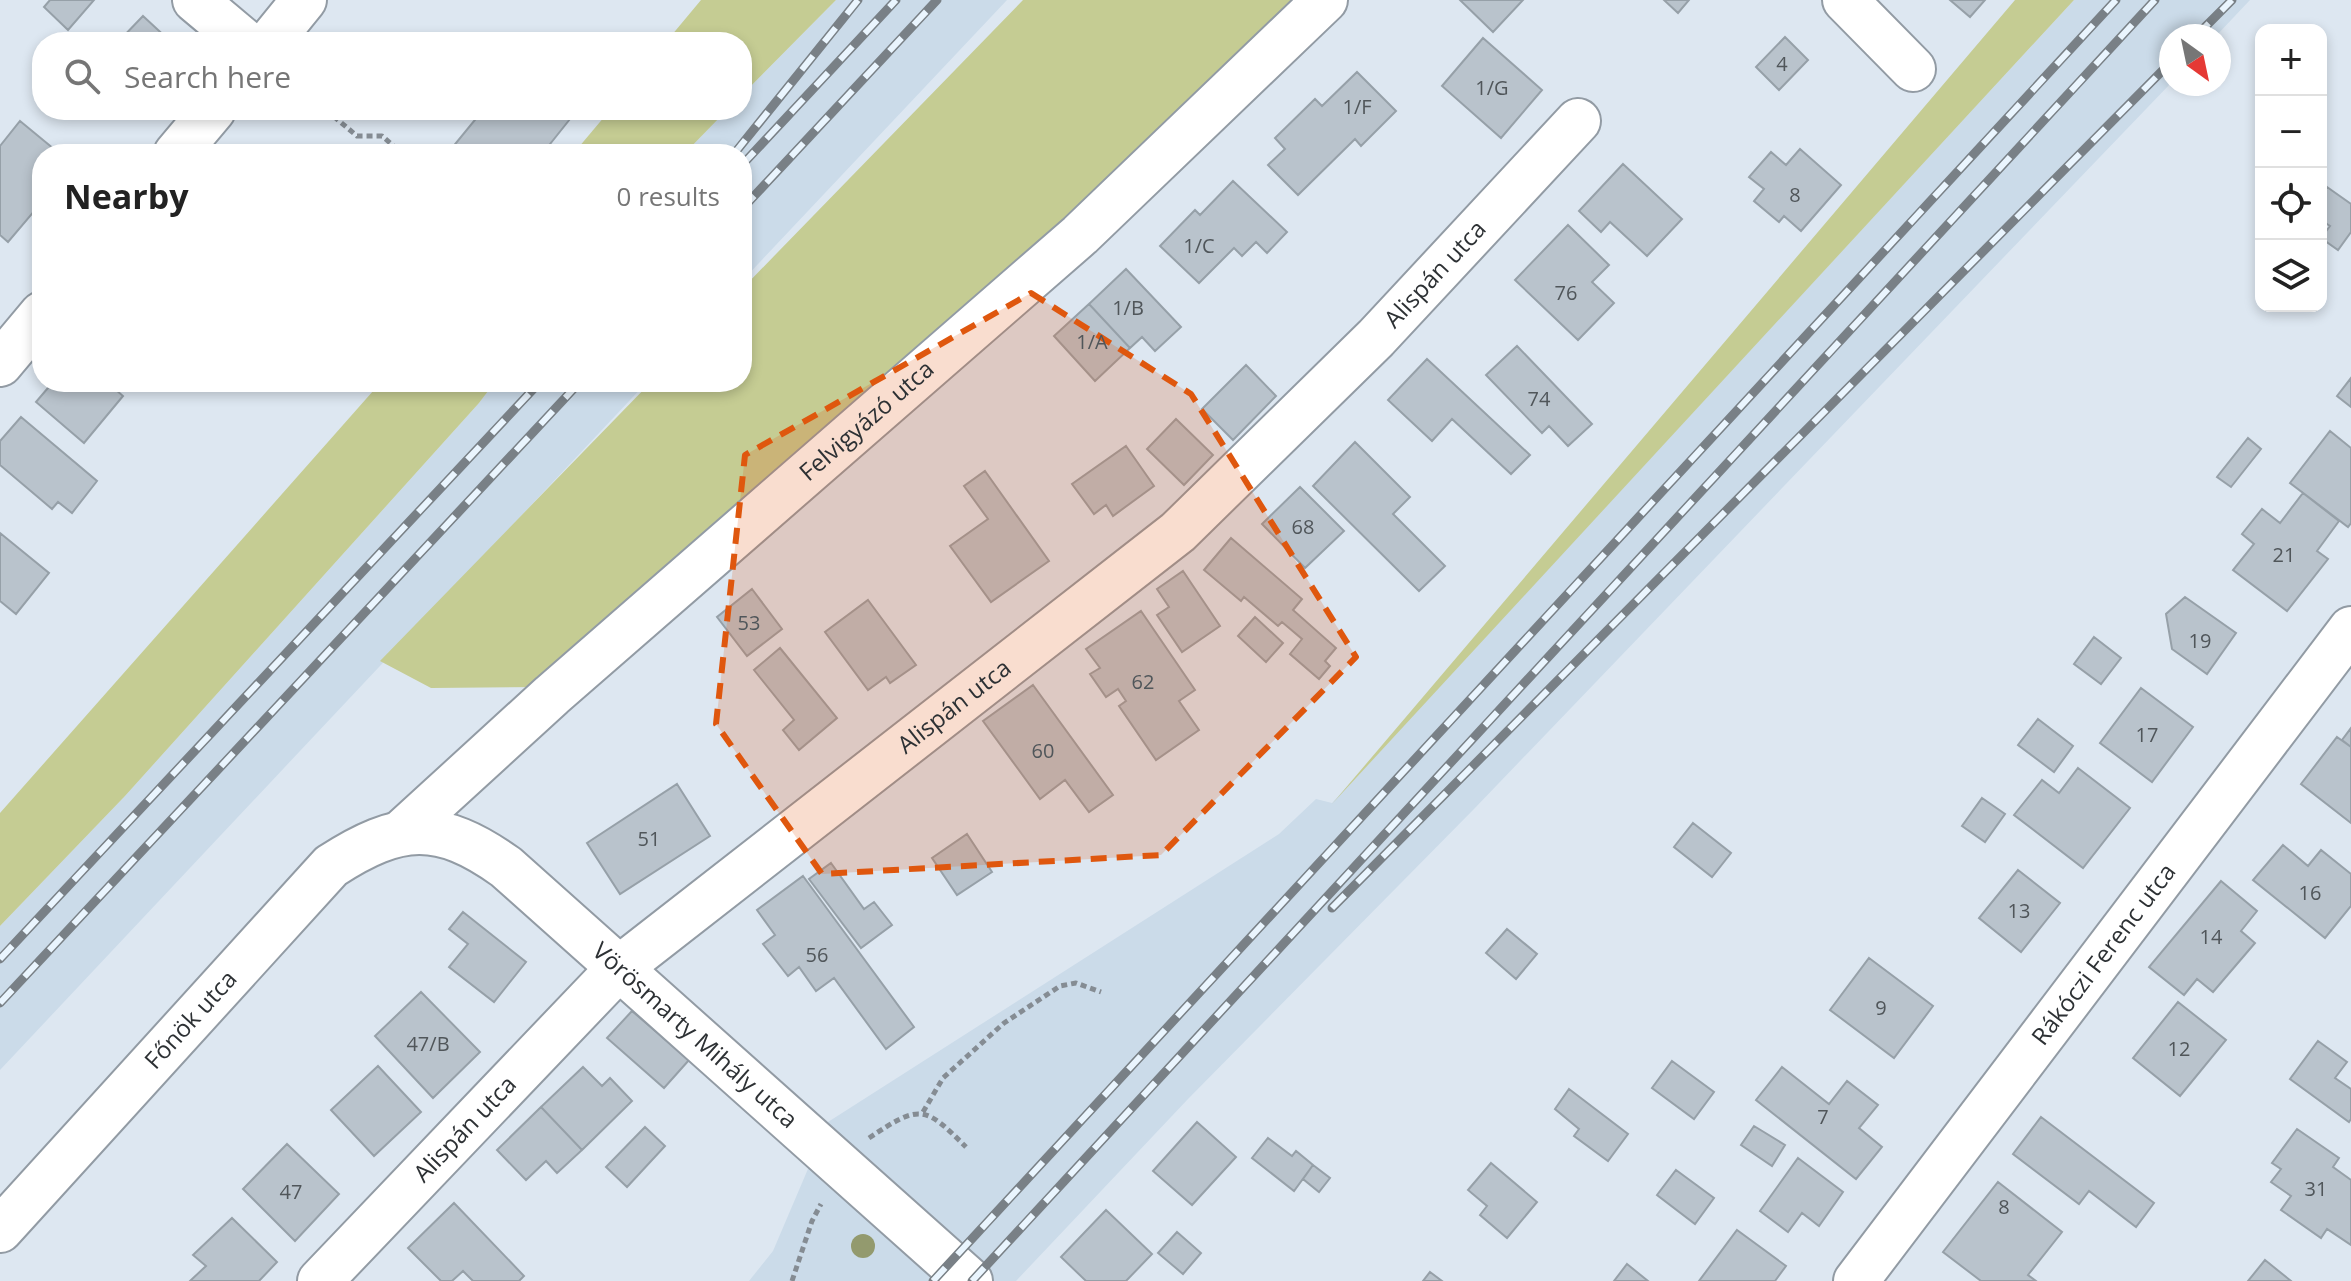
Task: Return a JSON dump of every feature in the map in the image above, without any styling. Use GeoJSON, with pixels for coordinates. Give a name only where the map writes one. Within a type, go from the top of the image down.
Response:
{"type":"FeatureCollection","features":[{"type":"Feature","properties":{"kind":"street"},"geometry":{"type":"LineString","coordinates":[[195,0],[233,32]]}},
{"type":"Feature","properties":{"kind":"street"},"geometry":{"type":"LineString","coordinates":[[278,32],[304,0]]}},
{"type":"Feature","properties":{"kind":"street","name":"Felvigyázó utca"},"geometry":{"type":"LineString","coordinates":[[401,833],[552,695],[1080,235],[1325,0]]}},
{"type":"Feature","properties":{"kind":"street"},"geometry":{"type":"LineString","coordinates":[[1845,0],[1913,69]]}},
{"type":"Feature","properties":{"kind":"street"},"geometry":{"type":"LineString","coordinates":[[184,144],[205,120]]}},
{"type":"Feature","properties":{"kind":"street","name":"Alispán utca"},"geometry":{"type":"LineString","coordinates":[[320,1281],[618,969],[1178,532],[1376,338],[1578,121]]}},
{"type":"Feature","properties":{"kind":"street"},"geometry":{"type":"LineString","coordinates":[[0,364],[32,326]]}},
{"type":"Feature","properties":{"kind":"street","name":"Rákóczi Ferenc utca"},"geometry":{"type":"LineString","coordinates":[[1856,1281],[2351,629]]}},
{"type":"Feature","properties":{"kind":"street","name":"Vörösmarty Mihály utca"},"geometry":{"type":"LineString","coordinates":[[401,833],[432,832],[458,838],[506,867],[970,1281]]}},
{"type":"Feature","properties":{"kind":"street","name":"Főnök utca"},"geometry":{"type":"LineString","coordinates":[[0,1230],[331,866],[361,847],[401,833]]}},
{"type":"Feature","properties":{"kind":"path"},"geometry":{"type":"LineString","coordinates":[[338,120],[357,136],[382,136],[391,144]]}},
{"type":"Feature","properties":{"kind":"path"},"geometry":{"type":"LineString","coordinates":[[923,1112],[943,1078],[1004,1023],[1060,986],[1076,983],[1101,992]]}},
{"type":"Feature","properties":{"kind":"path"},"geometry":{"type":"LineString","coordinates":[[792,1281],[812,1221],[843,1166],[866,1140],[898,1118],[923,1112],[937,1118],[966,1147]]}},
{"type":"Feature","properties":{"kind":"highlighted area"},"geometry":{"type":"Polygon","coordinates":[[[1031,293],[1191,394],[1356,657],[1161,855],[822,874],[716,724],[745,455],[1031,293]]]}},
{"type":"Feature","properties":{"kind":"shaded area"},"geometry":{"type":"Polygon","coordinates":[[[836,0],[1007,0],[752,270],[752,144],[694,144],[717,120],[752,120],[752,85],[836,0]]]}},
{"type":"Feature","properties":{"kind":"shaded area"},"geometry":{"type":"Polygon","coordinates":[[[2074,0],[2250,0],[2227,24],[2159,24],[2159,95],[1474,809],[1188,1099],[1016,1281],[749,1281],[773,1251],[828,1122],[1279,834],[1316,799],[1332,803],[2074,0]]]}},
{"type":"Feature","properties":{"kind":"shaded area"},"geometry":{"type":"Polygon","coordinates":[[[487,392],[638,392],[0,1070],[0,926],[125,796],[487,392]]]}},
{"type":"Feature","properties":{"kind":"green space"},"geometry":{"type":"Polygon","coordinates":[[[701,0],[836,0],[752,85],[752,32],[674,32],[701,0]]]}},
{"type":"Feature","properties":{"kind":"green space"},"geometry":{"type":"Polygon","coordinates":[[[1023,0],[1299,0],[1045,242],[544,687],[431,688],[380,661],[641,392],[752,392],[752,279],[1023,0]]]}},
{"type":"Feature","properties":{"kind":"green space"},"geometry":{"type":"Polygon","coordinates":[[[2015,0],[2074,0],[1332,804],[2015,0]]]}},
{"type":"Feature","properties":{"kind":"green space"},"geometry":{"type":"Polygon","coordinates":[[[602,120],[717,120],[694,144],[581,144],[602,120]]]}},
{"type":"Feature","properties":{"kind":"green space"},"geometry":{"type":"Polygon","coordinates":[[[372,392],[487,392],[125,796],[0,926],[0,813],[372,392]]]}},
{"type":"Feature","properties":{"kind":"building"},"geometry":{"type":"Polygon","coordinates":[[[50,0],[94,0],[68,30],[44,7],[50,0]]]}},
{"type":"Feature","properties":{"kind":"building"},"geometry":{"type":"Polygon","coordinates":[[[1460,0],[1523,0],[1493,32],[1460,0]]]}},
{"type":"Feature","properties":{"kind":"building"},"geometry":{"type":"Polygon","coordinates":[[[1664,0],[1689,0],[1678,13],[1664,0]]]}},
{"type":"Feature","properties":{"kind":"building"},"geometry":{"type":"Polygon","coordinates":[[[1950,0],[1985,0],[1970,17],[1950,0]]]}},
{"type":"Feature","properties":{"kind":"building"},"geometry":{"type":"Polygon","coordinates":[[[143,16],[160,32],[128,32],[143,16]]]}},
{"type":"Feature","properties":{"kind":"building"},"geometry":{"type":"Polygon","coordinates":[[[1785,37],[1808,60],[1779,90],[1756,67],[1785,37]]]}},
{"type":"Feature","properties":{"kind":"building"},"geometry":{"type":"Polygon","coordinates":[[[1483,38],[1542,90],[1501,138],[1442,86],[1483,38]]]}},
{"type":"Feature","properties":{"kind":"building"},"geometry":{"type":"Polygon","coordinates":[[[1357,72],[1396,111],[1361,146],[1355,139],[1298,195],[1268,165],[1285,149],[1275,138],[1315,99],[1322,106],[1357,72]]]}},
{"type":"Feature","properties":{"kind":"building"},"geometry":{"type":"Polygon","coordinates":[[[475,120],[569,120],[550,144],[455,144],[475,120]]]}},
{"type":"Feature","properties":{"kind":"building"},"geometry":{"type":"Polygon","coordinates":[[[20,121],[48,144],[32,144],[32,214],[8,242],[0,235],[0,146],[20,121]]]}},
{"type":"Feature","properties":{"kind":"building"},"geometry":{"type":"Polygon","coordinates":[[[1800,149],[1841,185],[1801,231],[1784,216],[1779,222],[1754,201],[1764,189],[1749,177],[1771,152],[1786,165],[1800,149]]]}},
{"type":"Feature","properties":{"kind":"building"},"geometry":{"type":"Polygon","coordinates":[[[1623,164],[1682,219],[1647,256],[1610,222],[1601,232],[1579,211],[1623,164]]]}},
{"type":"Feature","properties":{"kind":"building"},"geometry":{"type":"Polygon","coordinates":[[[1233,181],[1287,232],[1267,253],[1256,242],[1242,256],[1234,248],[1199,283],[1160,246],[1195,210],[1200,215],[1233,181]]]}},
{"type":"Feature","properties":{"kind":"building"},"geometry":{"type":"Polygon","coordinates":[[[2327,187],[2351,204],[2351,232],[2338,250],[2327,242],[2330,226],[2327,224],[2327,187]]]}},
{"type":"Feature","properties":{"kind":"building"},"geometry":{"type":"Polygon","coordinates":[[[1568,225],[1609,265],[1592,282],[1614,303],[1578,340],[1515,280],[1568,225]]]}},
{"type":"Feature","properties":{"kind":"building"},"geometry":{"type":"Polygon","coordinates":[[[1126,269],[1181,327],[1155,351],[1142,337],[1130,348],[1089,304],[1126,269]]]}},
{"type":"Feature","properties":{"kind":"building"},"geometry":{"type":"Polygon","coordinates":[[[1089,304],[1130,348],[1095,381],[1054,336],[1089,304]]]}},
{"type":"Feature","properties":{"kind":"building"},"geometry":{"type":"Polygon","coordinates":[[[1517,346],[1592,424],[1568,446],[1549,426],[1542,433],[1486,375],[1517,346]]]}},
{"type":"Feature","properties":{"kind":"building"},"geometry":{"type":"Polygon","coordinates":[[[1427,359],[1530,455],[1511,474],[1452,419],[1432,441],[1388,400],[1427,359]]]}},
{"type":"Feature","properties":{"kind":"building"},"geometry":{"type":"Polygon","coordinates":[[[1246,365],[1276,396],[1233,440],[1202,409],[1246,365]]]}},
{"type":"Feature","properties":{"kind":"building"},"geometry":{"type":"Polygon","coordinates":[[[2351,378],[2351,407],[2337,396],[2351,378]]]}},
{"type":"Feature","properties":{"kind":"building"},"geometry":{"type":"Polygon","coordinates":[[[44,392],[118,392],[123,396],[84,443],[36,402],[44,392]]]}},
{"type":"Feature","properties":{"kind":"building"},"geometry":{"type":"Polygon","coordinates":[[[21,417],[97,481],[72,513],[58,502],[52,509],[0,465],[0,441],[21,417]]]}},
{"type":"Feature","properties":{"kind":"building"},"geometry":{"type":"Polygon","coordinates":[[[1176,419],[1213,455],[1184,485],[1147,449],[1176,419]]]}},
{"type":"Feature","properties":{"kind":"building"},"geometry":{"type":"Polygon","coordinates":[[[2330,431],[2351,448],[2351,523],[2348,527],[2290,483],[2330,431]]]}},
{"type":"Feature","properties":{"kind":"building"},"geometry":{"type":"Polygon","coordinates":[[[2248,438],[2261,449],[2231,487],[2217,477],[2248,438]]]}},
{"type":"Feature","properties":{"kind":"building"},"geometry":{"type":"Polygon","coordinates":[[[1355,442],[1410,497],[1393,514],[1445,566],[1419,591],[1313,486],[1355,442]]]}},
{"type":"Feature","properties":{"kind":"building"},"geometry":{"type":"Polygon","coordinates":[[[1126,446],[1154,486],[1113,516],[1106,505],[1094,514],[1072,484],[1126,446]]]}},
{"type":"Feature","properties":{"kind":"building"},"geometry":{"type":"Polygon","coordinates":[[[985,471],[1049,561],[991,602],[950,546],[988,519],[964,486],[985,471]]]}},
{"type":"Feature","properties":{"kind":"building"},"geometry":{"type":"Polygon","coordinates":[[[1300,487],[1344,531],[1305,568],[1262,524],[1300,487]]]}},
{"type":"Feature","properties":{"kind":"building"},"geometry":{"type":"Polygon","coordinates":[[[2303,493],[2339,521],[2317,551],[2328,559],[2287,611],[2233,570],[2254,544],[2242,534],[2262,509],[2280,523],[2303,493]]]}},
{"type":"Feature","properties":{"kind":"building"},"geometry":{"type":"Polygon","coordinates":[[[0,533],[49,573],[16,614],[0,601],[0,533]]]}},
{"type":"Feature","properties":{"kind":"building"},"geometry":{"type":"Polygon","coordinates":[[[1231,538],[1302,599],[1293,610],[1336,648],[1325,661],[1330,666],[1319,679],[1290,654],[1302,639],[1282,622],[1278,626],[1244,597],[1241,601],[1204,570],[1231,538]]]}},
{"type":"Feature","properties":{"kind":"building"},"geometry":{"type":"Polygon","coordinates":[[[1183,571],[1220,626],[1182,652],[1157,615],[1169,607],[1157,589],[1183,571]]]}},
{"type":"Feature","properties":{"kind":"building"},"geometry":{"type":"Polygon","coordinates":[[[752,589],[782,629],[747,656],[717,617],[752,589]]]}},
{"type":"Feature","properties":{"kind":"building"},"geometry":{"type":"Polygon","coordinates":[[[2185,597],[2236,633],[2207,674],[2172,649],[2166,614],[2185,597]]]}},
{"type":"Feature","properties":{"kind":"building"},"geometry":{"type":"Polygon","coordinates":[[[868,600],[916,665],[890,683],[886,677],[868,690],[825,632],[868,600]]]}},
{"type":"Feature","properties":{"kind":"building"},"geometry":{"type":"Polygon","coordinates":[[[1141,611],[1195,690],[1179,701],[1199,730],[1156,760],[1119,706],[1126,701],[1118,689],[1106,697],[1090,674],[1100,668],[1086,649],[1141,611]]]}},
{"type":"Feature","properties":{"kind":"building"},"geometry":{"type":"Polygon","coordinates":[[[1255,617],[1283,643],[1266,662],[1238,636],[1255,617]]]}},
{"type":"Feature","properties":{"kind":"building"},"geometry":{"type":"Polygon","coordinates":[[[2094,637],[2121,658],[2101,684],[2074,664],[2094,637]]]}},
{"type":"Feature","properties":{"kind":"building"},"geometry":{"type":"Polygon","coordinates":[[[780,648],[837,718],[799,750],[783,730],[794,720],[754,670],[780,648]]]}},
{"type":"Feature","properties":{"kind":"building"},"geometry":{"type":"Polygon","coordinates":[[[1033,685],[1113,795],[1089,812],[1065,780],[1040,799],[983,721],[1033,685]]]}},
{"type":"Feature","properties":{"kind":"building"},"geometry":{"type":"Polygon","coordinates":[[[2141,688],[2193,727],[2152,782],[2100,743],[2141,688]]]}},
{"type":"Feature","properties":{"kind":"building"},"geometry":{"type":"Polygon","coordinates":[[[2038,719],[2073,746],[2054,772],[2018,745],[2038,719]]]}},
{"type":"Feature","properties":{"kind":"building"},"geometry":{"type":"Polygon","coordinates":[[[2351,728],[2351,747],[2342,740],[2351,728]]]}},
{"type":"Feature","properties":{"kind":"building"},"geometry":{"type":"Polygon","coordinates":[[[2337,737],[2351,747],[2351,823],[2301,784],[2337,737]]]}},
{"type":"Feature","properties":{"kind":"building"},"geometry":{"type":"Polygon","coordinates":[[[2078,768],[2130,808],[2083,868],[2014,815],[2042,780],[2059,793],[2078,768]]]}},
{"type":"Feature","properties":{"kind":"building"},"geometry":{"type":"Polygon","coordinates":[[[677,784],[710,836],[620,894],[587,843],[677,784]]]}},
{"type":"Feature","properties":{"kind":"building"},"geometry":{"type":"Polygon","coordinates":[[[1982,798],[2005,814],[1985,842],[1962,826],[1982,798]]]}},
{"type":"Feature","properties":{"kind":"building"},"geometry":{"type":"Polygon","coordinates":[[[1693,823],[1731,853],[1712,877],[1674,847],[1693,823]]]}},
{"type":"Feature","properties":{"kind":"building"},"geometry":{"type":"Polygon","coordinates":[[[967,834],[992,872],[957,895],[932,858],[967,834]]]}},
{"type":"Feature","properties":{"kind":"building"},"geometry":{"type":"Polygon","coordinates":[[[2283,845],[2308,866],[2321,850],[2351,874],[2351,906],[2325,938],[2253,880],[2283,845]]]}},
{"type":"Feature","properties":{"kind":"building"},"geometry":{"type":"Polygon","coordinates":[[[831,863],[864,909],[874,902],[892,925],[861,948],[809,879],[831,863]]]}},
{"type":"Feature","properties":{"kind":"building"},"geometry":{"type":"Polygon","coordinates":[[[2018,870],[2060,903],[2021,952],[1979,918],[2018,870]]]}},
{"type":"Feature","properties":{"kind":"building"},"geometry":{"type":"Polygon","coordinates":[[[803,876],[914,1027],[886,1049],[834,978],[816,991],[799,967],[788,976],[763,944],[775,935],[757,910],[803,876]]]}},
{"type":"Feature","properties":{"kind":"building"},"geometry":{"type":"Polygon","coordinates":[[[2221,881],[2257,911],[2241,931],[2255,943],[2213,992],[2197,979],[2184,995],[2149,967],[2221,881]]]}},
{"type":"Feature","properties":{"kind":"building"},"geometry":{"type":"Polygon","coordinates":[[[463,912],[526,962],[494,1002],[449,967],[468,944],[449,929],[463,912]]]}},
{"type":"Feature","properties":{"kind":"building"},"geometry":{"type":"Polygon","coordinates":[[[1507,929],[1537,954],[1516,979],[1486,953],[1507,929]]]}},
{"type":"Feature","properties":{"kind":"building"},"geometry":{"type":"Polygon","coordinates":[[[1869,958],[1933,1006],[1894,1058],[1830,1010],[1869,958]]]}},
{"type":"Feature","properties":{"kind":"building"},"geometry":{"type":"Polygon","coordinates":[[[421,992],[480,1052],[433,1098],[375,1036],[421,992]]]}},
{"type":"Feature","properties":{"kind":"building"},"geometry":{"type":"Polygon","coordinates":[[[2178,1002],[2226,1040],[2180,1096],[2133,1058],[2178,1002]]]}},
{"type":"Feature","properties":{"kind":"building"},"geometry":{"type":"Polygon","coordinates":[[[632,1011],[689,1060],[664,1088],[607,1038],[632,1011]]]}},
{"type":"Feature","properties":{"kind":"building"},"geometry":{"type":"Polygon","coordinates":[[[2318,1041],[2347,1062],[2335,1078],[2351,1089],[2349,1122],[2290,1079],[2318,1041]]]}},
{"type":"Feature","properties":{"kind":"building"},"geometry":{"type":"Polygon","coordinates":[[[1672,1061],[1714,1092],[1694,1119],[1652,1088],[1672,1061]]]}},
{"type":"Feature","properties":{"kind":"building"},"geometry":{"type":"Polygon","coordinates":[[[378,1066],[421,1112],[374,1156],[331,1110],[378,1066]]]}},
{"type":"Feature","properties":{"kind":"building"},"geometry":{"type":"Polygon","coordinates":[[[583,1067],[602,1086],[610,1078],[632,1101],[582,1150],[541,1107],[583,1067]]]}},
{"type":"Feature","properties":{"kind":"building"},"geometry":{"type":"Polygon","coordinates":[[[1782,1067],[1829,1104],[1847,1081],[1878,1105],[1859,1128],[1882,1147],[1856,1179],[1756,1100],[1782,1067]]]}},
{"type":"Feature","properties":{"kind":"building"},"geometry":{"type":"Polygon","coordinates":[[[1569,1089],[1628,1134],[1608,1161],[1574,1136],[1579,1129],[1555,1109],[1569,1089]]]}},
{"type":"Feature","properties":{"kind":"building"},"geometry":{"type":"Polygon","coordinates":[[[541,1107],[582,1150],[557,1173],[546,1161],[526,1180],[497,1150],[541,1107]]]}},
{"type":"Feature","properties":{"kind":"building"},"geometry":{"type":"Polygon","coordinates":[[[2041,1117],[2154,1203],[2136,1227],[2089,1191],[2079,1204],[2013,1154],[2041,1117]]]}},
{"type":"Feature","properties":{"kind":"building"},"geometry":{"type":"Polygon","coordinates":[[[1197,1122],[1236,1157],[1192,1205],[1153,1171],[1197,1122]]]}},
{"type":"Feature","properties":{"kind":"building"},"geometry":{"type":"Polygon","coordinates":[[[1754,1126],[1785,1145],[1772,1166],[1741,1145],[1754,1126]]]}},
{"type":"Feature","properties":{"kind":"building"},"geometry":{"type":"Polygon","coordinates":[[[645,1127],[665,1146],[627,1187],[606,1167],[645,1127]]]}},
{"type":"Feature","properties":{"kind":"building"},"geometry":{"type":"Polygon","coordinates":[[[2297,1129],[2339,1158],[2333,1167],[2351,1180],[2351,1245],[2327,1229],[2321,1238],[2281,1210],[2291,1196],[2271,1182],[2281,1169],[2272,1163],[2297,1129]]]}},
{"type":"Feature","properties":{"kind":"building"},"geometry":{"type":"Polygon","coordinates":[[[1268,1138],[1292,1156],[1296,1151],[1313,1165],[1294,1191],[1252,1158],[1268,1138]]]}},
{"type":"Feature","properties":{"kind":"building"},"geometry":{"type":"Polygon","coordinates":[[[287,1144],[339,1194],[295,1241],[243,1189],[287,1144]]]}},
{"type":"Feature","properties":{"kind":"building"},"geometry":{"type":"Polygon","coordinates":[[[1798,1158],[1843,1192],[1819,1226],[1802,1213],[1788,1232],[1760,1211],[1798,1158]]]}},
{"type":"Feature","properties":{"kind":"building"},"geometry":{"type":"Polygon","coordinates":[[[1491,1163],[1537,1202],[1507,1238],[1480,1215],[1487,1206],[1468,1190],[1491,1163]]]}},
{"type":"Feature","properties":{"kind":"building"},"geometry":{"type":"Polygon","coordinates":[[[1313,1165],[1330,1178],[1319,1192],[1303,1179],[1313,1165]]]}},
{"type":"Feature","properties":{"kind":"building"},"geometry":{"type":"Polygon","coordinates":[[[1676,1170],[1714,1198],[1695,1224],[1657,1195],[1676,1170]]]}},
{"type":"Feature","properties":{"kind":"building"},"geometry":{"type":"Polygon","coordinates":[[[1998,1182],[2062,1232],[2028,1275],[2036,1281],[1981,1281],[1943,1252],[1998,1182]]]}},
{"type":"Feature","properties":{"kind":"building"},"geometry":{"type":"Polygon","coordinates":[[[454,1203],[524,1276],[519,1281],[473,1281],[463,1271],[452,1281],[441,1281],[408,1248],[454,1203]]]}},
{"type":"Feature","properties":{"kind":"building"},"geometry":{"type":"Polygon","coordinates":[[[1106,1210],[1152,1254],[1126,1281],[1086,1281],[1061,1257],[1106,1210]]]}},
{"type":"Feature","properties":{"kind":"building"},"geometry":{"type":"Polygon","coordinates":[[[232,1218],[277,1262],[259,1281],[190,1281],[206,1266],[193,1255],[232,1218]]]}},
{"type":"Feature","properties":{"kind":"building"},"geometry":{"type":"Polygon","coordinates":[[[1737,1230],[1786,1266],[1775,1281],[1699,1281],[1737,1230]]]}},
{"type":"Feature","properties":{"kind":"building"},"geometry":{"type":"Polygon","coordinates":[[[1177,1232],[1201,1253],[1183,1274],[1158,1253],[1177,1232]]]}},
{"type":"Feature","properties":{"kind":"building"},"geometry":{"type":"Polygon","coordinates":[[[2265,1260],[2291,1281],[2248,1281],[2265,1260]]]}},
{"type":"Feature","properties":{"kind":"building"},"geometry":{"type":"Polygon","coordinates":[[[1627,1264],[1648,1281],[1614,1281],[1627,1264]]]}},
{"type":"Feature","properties":{"kind":"building"},"geometry":{"type":"Polygon","coordinates":[[[1430,1272],[1442,1281],[1423,1281],[1430,1272]]]}},
{"type":"Feature","properties":{"kind":"railway"},"geometry":{"type":"LineString","coordinates":[[742,144],[858,0]]}},
{"type":"Feature","properties":{"kind":"railway"},"geometry":{"type":"LineString","coordinates":[[752,154],[896,0]]}},
{"type":"Feature","properties":{"kind":"railway"},"geometry":{"type":"LineString","coordinates":[[752,198],[937,0]]}},
{"type":"Feature","properties":{"kind":"railway"},"geometry":{"type":"LineString","coordinates":[[933,1281],[2116,0]]}},
{"type":"Feature","properties":{"kind":"railway"},"geometry":{"type":"LineString","coordinates":[[972,1281],[2155,0]]}},
{"type":"Feature","properties":{"kind":"railway"},"geometry":{"type":"LineString","coordinates":[[2208,24],[2232,0]]}},
{"type":"Feature","properties":{"kind":"railway"},"geometry":{"type":"LineString","coordinates":[[1332,908],[2159,74]]}},
{"type":"Feature","properties":{"kind":"railway"},"geometry":{"type":"LineString","coordinates":[[0,959],[531,392]]}},
{"type":"Feature","properties":{"kind":"railway"},"geometry":{"type":"LineString","coordinates":[[0,1003],[571,392]]}}]}
